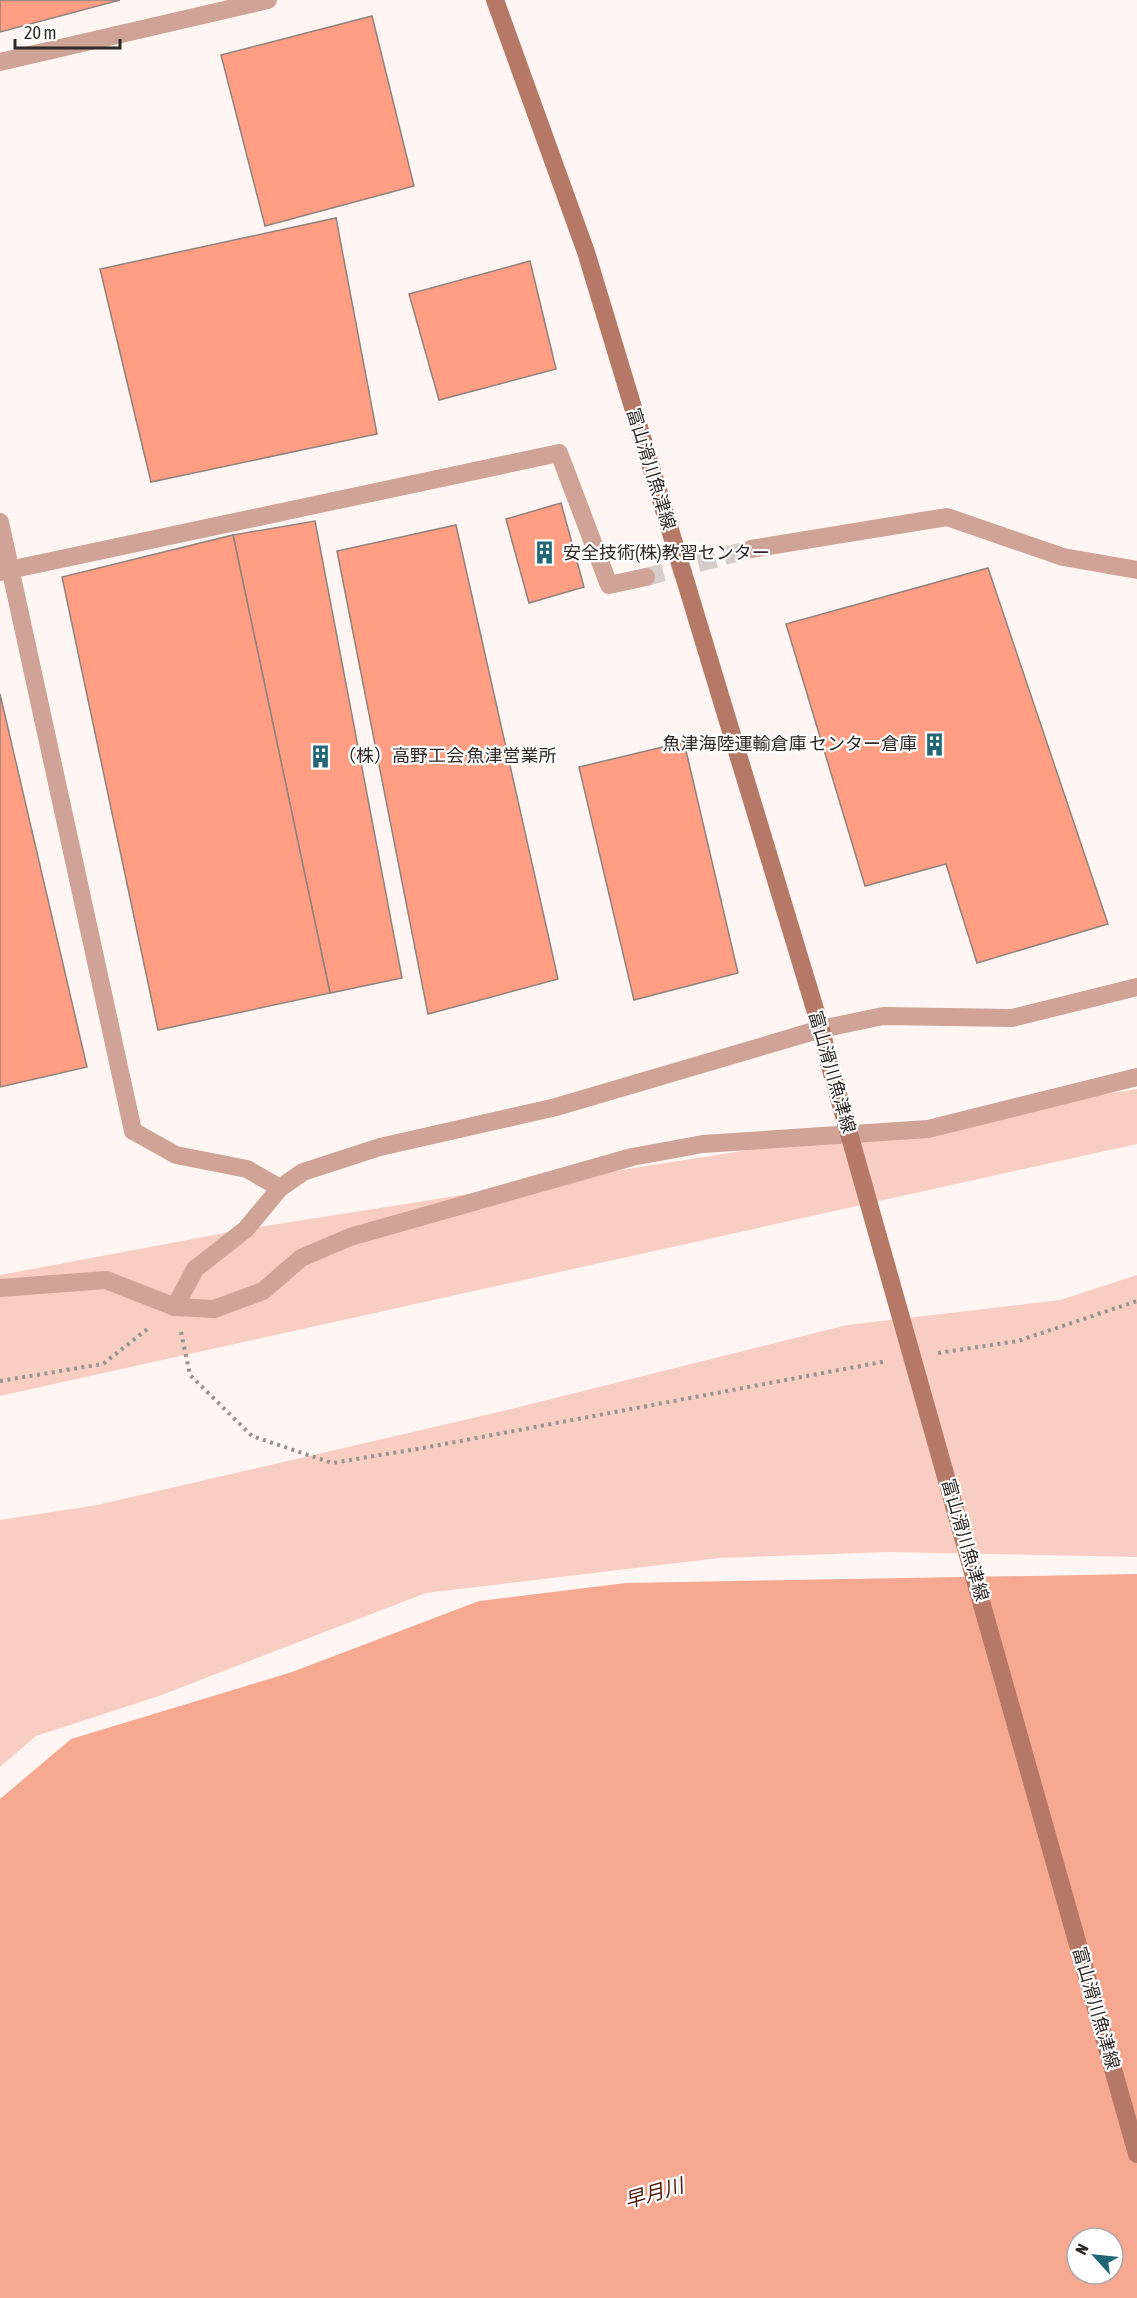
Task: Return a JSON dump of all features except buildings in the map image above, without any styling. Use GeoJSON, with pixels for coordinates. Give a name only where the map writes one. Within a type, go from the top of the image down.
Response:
{"type":"FeatureCollection","features":[{"type":"Feature","properties":{"kind":"main road","name":"富山滑川魚津線"},"geometry":{"type":"LineString","coordinates":[[495,0],[586,252],[821,1029],[1137,2154]]}},
{"type":"Feature","properties":{"kind":"street"},"geometry":{"type":"LineString","coordinates":[[0,62],[268,0]]}},
{"type":"Feature","properties":{"kind":"street"},"geometry":{"type":"LineString","coordinates":[[5,571],[559,453],[609,585],[646,577]]}},
{"type":"Feature","properties":{"kind":"street"},"geometry":{"type":"LineString","coordinates":[[751,549],[947,517],[1063,557],[1137,570]]}},
{"type":"Feature","properties":{"kind":"street"},"geometry":{"type":"LineString","coordinates":[[0,522],[5,571],[133,1131],[176,1155],[247,1169],[280,1188]]}},
{"type":"Feature","properties":{"kind":"street"},"geometry":{"type":"LineString","coordinates":[[175,1307],[195,1269],[246,1229],[280,1188],[303,1172],[380,1147],[556,1107],[821,1029],[883,1016],[1012,1018],[1137,987]]}},
{"type":"Feature","properties":{"kind":"street"},"geometry":{"type":"LineString","coordinates":[[0,1288],[106,1280],[175,1307],[214,1309],[263,1291],[300,1258],[350,1237],[632,1157],[703,1144],[928,1129],[1137,1077]]}},
{"type":"Feature","properties":{"kind":"path"},"geometry":{"type":"LineString","coordinates":[[935,1354],[1018,1341],[1137,1301]]}},
{"type":"Feature","properties":{"kind":"path"},"geometry":{"type":"LineString","coordinates":[[0,1381],[103,1364],[175,1307],[190,1375],[252,1436],[332,1463],[888,1361]]}},
{"type":"Feature","properties":{"kind":"shaded area"},"geometry":{"type":"Polygon","coordinates":[[[1137,1089],[1137,1144],[0,1396],[0,1275],[246,1229],[1137,1089]]]}},
{"type":"Feature","properties":{"kind":"shaded area"},"geometry":{"type":"Polygon","coordinates":[[[1137,1275],[1137,1557],[889,1552],[719,1558],[426,1593],[159,1696],[36,1736],[0,1767],[0,1520],[97,1505],[503,1411],[847,1325],[1060,1300],[1137,1275]]]}},
{"type":"Feature","properties":{"kind":"water","name":"早月川"},"geometry":{"type":"Polygon","coordinates":[[[1137,1574],[1137,2298],[0,2298],[0,1799],[71,1739],[292,1672],[479,1601],[626,1583],[1137,1574]]]}},
{"type":"Feature","properties":{"kind":"tunnel"},"geometry":{"type":"LineString","coordinates":[[646,577],[751,549]]}},
{"type":"Feature","properties":{"kind":"place","name":"安全技術(株)教習センター"},"geometry":{"type":"Point","coordinates":[545,553]}},
{"type":"Feature","properties":{"kind":"place","name":"魚津海陸運輸倉庫 センター倉庫"},"geometry":{"type":"Point","coordinates":[935,744]}},
{"type":"Feature","properties":{"kind":"place","name":"（株）高野工会 魚津営業所"},"geometry":{"type":"Point","coordinates":[320,756]}}]}
